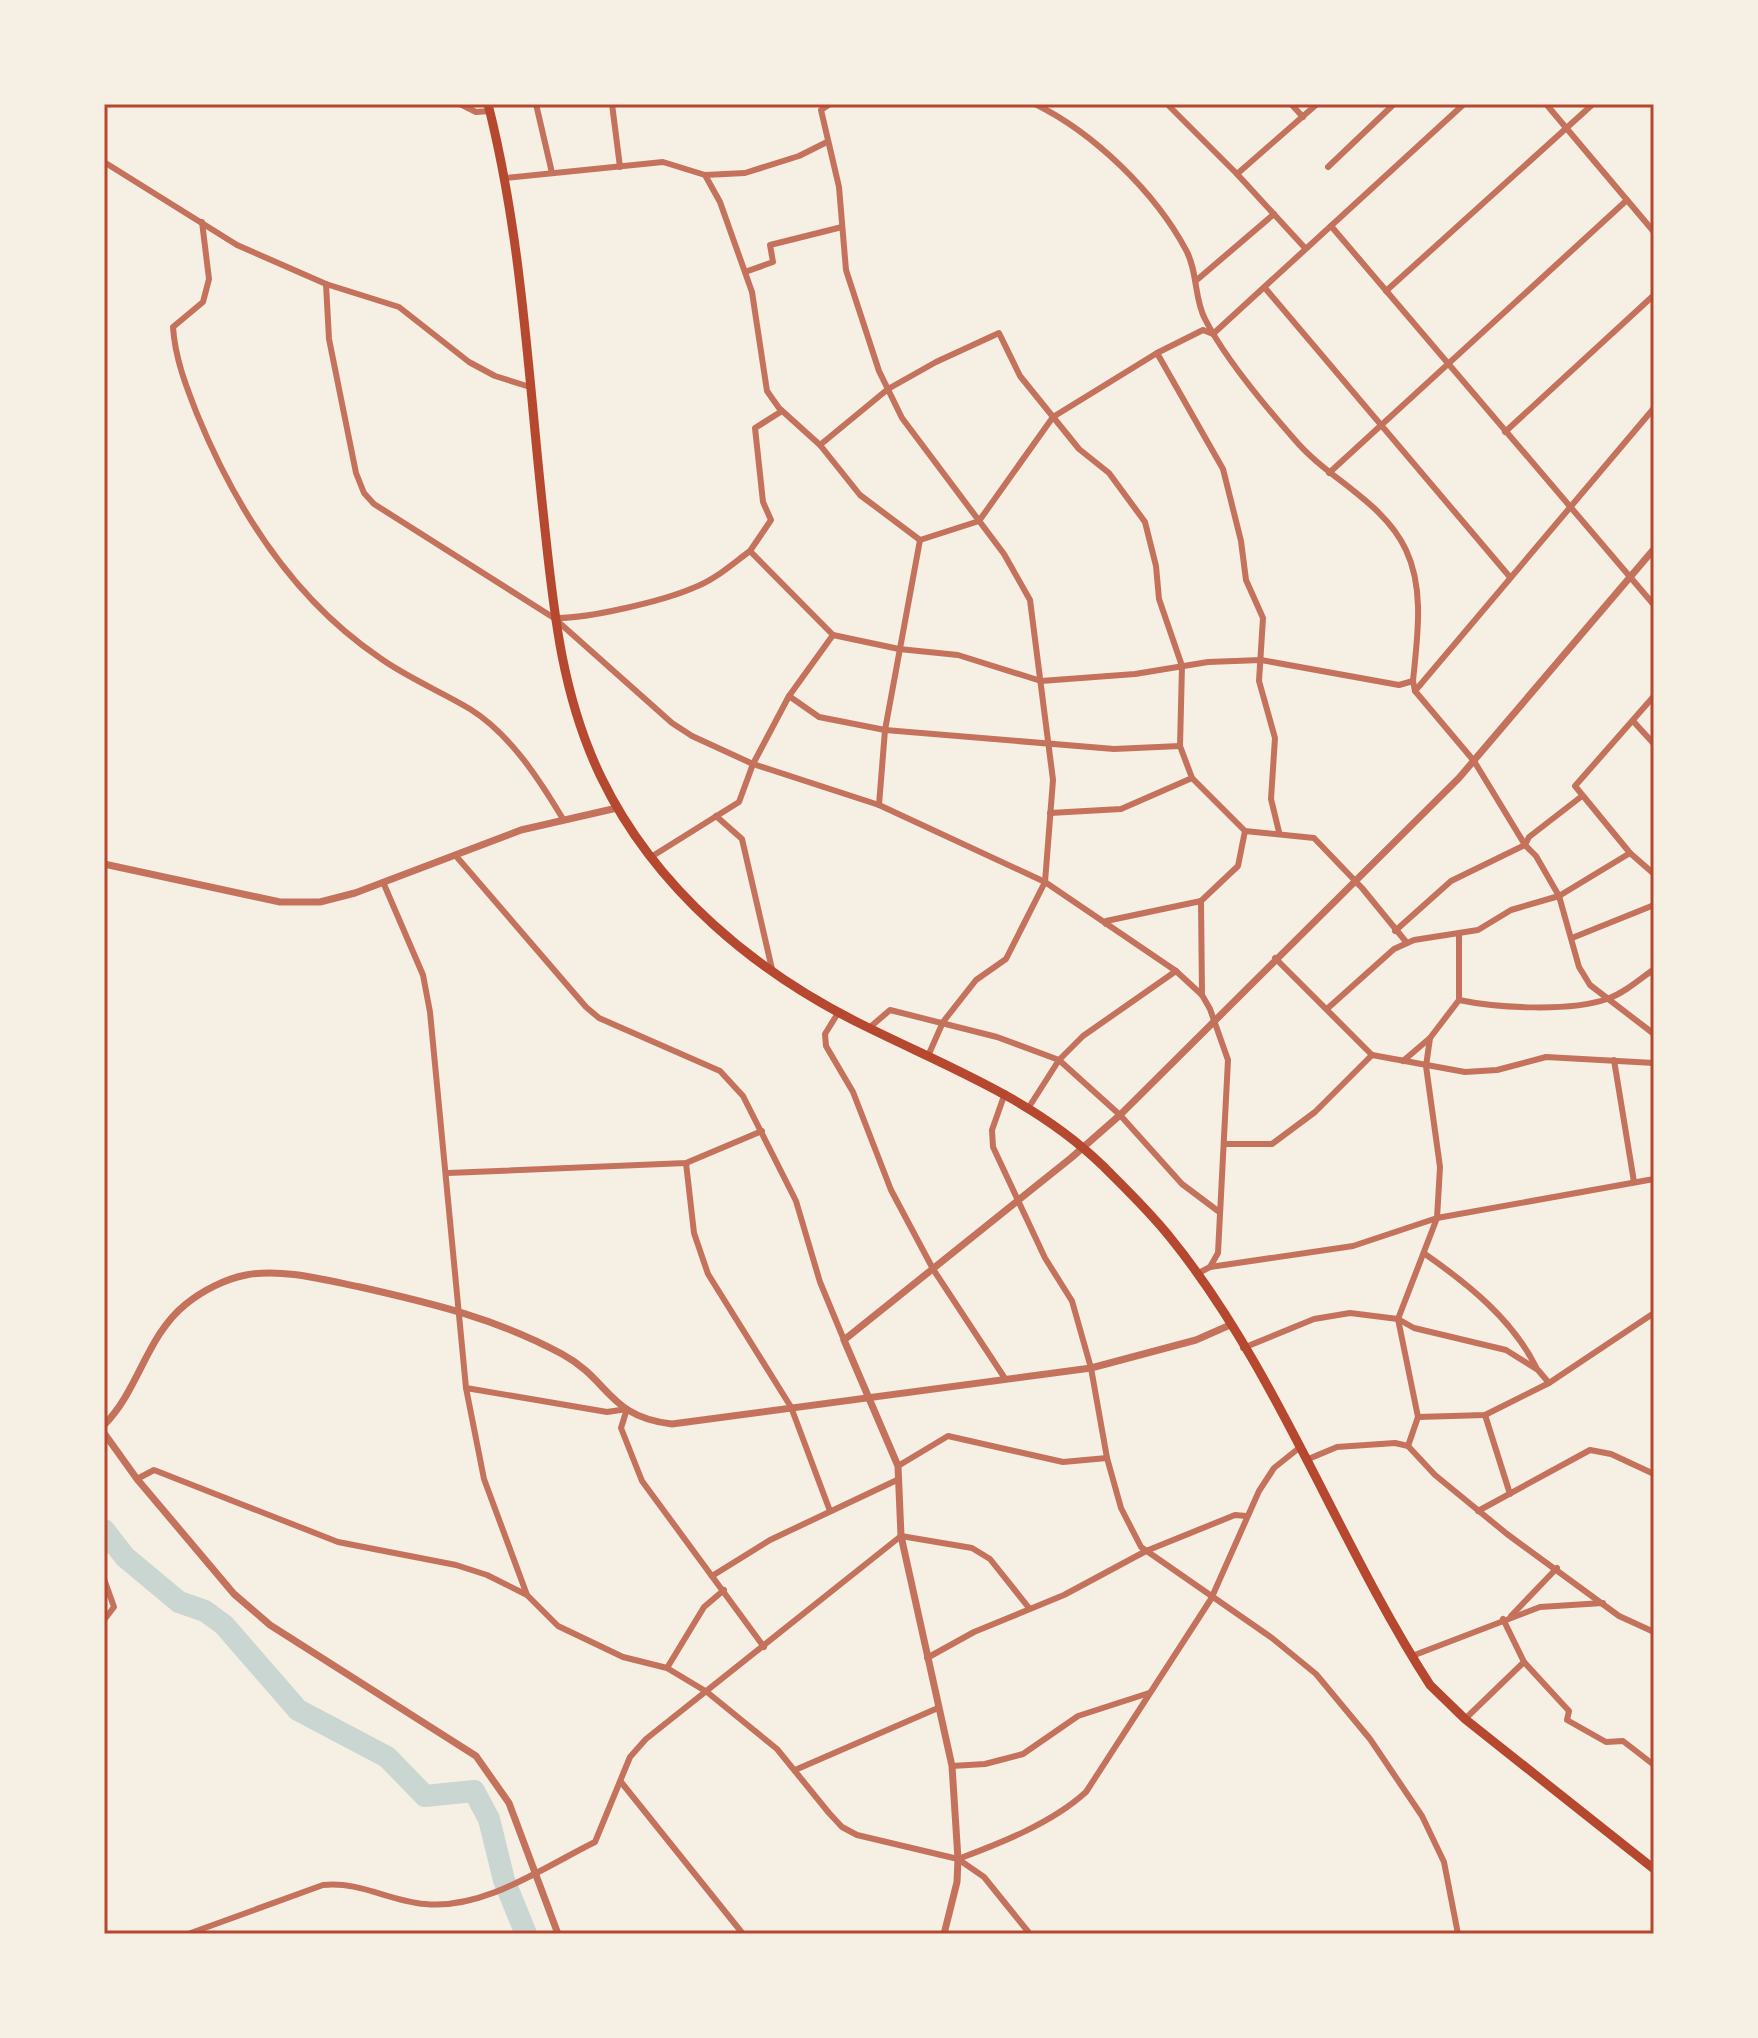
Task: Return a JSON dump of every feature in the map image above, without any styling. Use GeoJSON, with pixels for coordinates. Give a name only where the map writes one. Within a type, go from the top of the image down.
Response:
{"type":"FeatureCollection","features":[{"type":"Feature","properties":{"kind":"highway"},"geometry":{"type":"LineString","coordinates":[[489,107],[506,178],[522,288],[554,618],[573,707],[617,808],[651,857],[694,905],[772,972],[838,1013],[1005,1092],[1029,1107],[1084,1148],[1159,1224],[1230,1325],[1430,1685],[1465,1719],[1654,1869]]}},
{"type":"Feature","properties":{"kind":"street"},"geometry":{"type":"LineString","coordinates":[[460,104],[476,112],[489,107]]}},
{"type":"Feature","properties":{"kind":"street"},"geometry":{"type":"LineString","coordinates":[[536,104],[552,173]]}},
{"type":"Feature","properties":{"kind":"street"},"geometry":{"type":"LineString","coordinates":[[612,104],[620,167]]}},
{"type":"Feature","properties":{"kind":"street"},"geometry":{"type":"LineString","coordinates":[[830,104],[821,110],[839,187],[853,300],[902,418],[1004,554],[1030,600],[1053,780],[1045,882],[1006,959],[976,980],[943,1022],[928,1056]]}},
{"type":"Feature","properties":{"kind":"street"},"geometry":{"type":"LineString","coordinates":[[1035,104],[1092,141],[1134,182],[1186,250],[1198,279],[1202,314],[1213,334],[1296,442],[1387,521],[1409,557],[1417,591],[1415,691],[1474,761],[1525,845],[1536,856],[1559,896],[1579,967],[1590,985],[1654,1034]]}},
{"type":"Feature","properties":{"kind":"street"},"geometry":{"type":"LineString","coordinates":[[1167,104],[1305,248]]}},
{"type":"Feature","properties":{"kind":"street"},"geometry":{"type":"LineString","coordinates":[[1291,104],[1303,117]]}},
{"type":"Feature","properties":{"kind":"street"},"geometry":{"type":"LineString","coordinates":[[1237,174],[1317,104]]}},
{"type":"Feature","properties":{"kind":"street"},"geometry":{"type":"LineString","coordinates":[[1328,167],[1394,104]]}},
{"type":"Feature","properties":{"kind":"street"},"geometry":{"type":"LineString","coordinates":[[1213,334],[1464,104]]}},
{"type":"Feature","properties":{"kind":"street"},"geometry":{"type":"LineString","coordinates":[[1546,104],[1654,232]]}},
{"type":"Feature","properties":{"kind":"street"},"geometry":{"type":"LineString","coordinates":[[1386,291],[1593,104]]}},
{"type":"Feature","properties":{"kind":"street"},"geometry":{"type":"LineString","coordinates":[[506,178],[663,162],[705,175],[745,173],[799,156],[827,142]]}},
{"type":"Feature","properties":{"kind":"street"},"geometry":{"type":"LineString","coordinates":[[104,162],[270,262],[399,307],[469,362],[495,376],[530,387]]}},
{"type":"Feature","properties":{"kind":"street"},"geometry":{"type":"LineString","coordinates":[[705,175],[720,202],[752,292],[767,391],[782,411],[820,445],[860,495],[920,540]]}},
{"type":"Feature","properties":{"kind":"street"},"geometry":{"type":"LineString","coordinates":[[1329,473],[1381,422],[1627,200]]}},
{"type":"Feature","properties":{"kind":"street"},"geometry":{"type":"LineString","coordinates":[[1198,279],[1274,214]]}},
{"type":"Feature","properties":{"kind":"street"},"geometry":{"type":"LineString","coordinates":[[202,222],[209,279],[203,302],[173,327],[174,351],[216,461],[239,506],[311,600],[380,659],[472,711],[521,756],[563,819]]}},
{"type":"Feature","properties":{"kind":"street"},"geometry":{"type":"LineString","coordinates":[[1331,226],[1654,605]]}},
{"type":"Feature","properties":{"kind":"street"},"geometry":{"type":"LineString","coordinates":[[745,272],[773,262],[770,245],[842,227]]}},
{"type":"Feature","properties":{"kind":"street"},"geometry":{"type":"LineString","coordinates":[[326,284],[329,339],[356,473],[364,493],[387,513],[554,618],[672,723],[753,764],[879,805],[1045,882],[1176,971],[1202,995],[1215,1018],[1228,1060],[1218,1253],[1210,1267]]}},
{"type":"Feature","properties":{"kind":"street"},"geometry":{"type":"LineString","coordinates":[[1265,288],[1509,576]]}},
{"type":"Feature","properties":{"kind":"street"},"geometry":{"type":"LineString","coordinates":[[1505,432],[1654,295]]}},
{"type":"Feature","properties":{"kind":"street"},"geometry":{"type":"LineString","coordinates":[[920,540],[979,521],[1053,417],[1157,353],[1203,330],[1213,334]]}},
{"type":"Feature","properties":{"kind":"street"},"geometry":{"type":"LineString","coordinates":[[820,445],[888,389],[936,362],[999,333],[1020,376],[1079,449],[1109,473],[1145,522],[1156,566],[1159,599],[1182,666],[1180,746],[1192,778],[1245,831],[1279,832],[1314,838],[1356,881],[1407,943]]}},
{"type":"Feature","properties":{"kind":"street"},"geometry":{"type":"LineString","coordinates":[[1157,353],[1223,469],[1238,527],[1246,580],[1263,618],[1259,681],[1275,738],[1271,799],[1279,832]]}},
{"type":"Feature","properties":{"kind":"street"},"geometry":{"type":"LineString","coordinates":[[1415,691],[1654,408]]}},
{"type":"Feature","properties":{"kind":"street"},"geometry":{"type":"LineString","coordinates":[[554,618],[599,615],[692,589],[716,577],[750,551],[771,520],[763,502],[755,428],[782,411]]}},
{"type":"Feature","properties":{"kind":"street"},"geometry":{"type":"LineString","coordinates":[[879,805],[885,730],[920,540]]}},
{"type":"Feature","properties":{"kind":"street"},"geometry":{"type":"LineString","coordinates":[[844,1340],[1084,1148],[1120,1115],[1474,761],[1654,549]]}},
{"type":"Feature","properties":{"kind":"street"},"geometry":{"type":"LineString","coordinates":[[750,551],[833,635],[899,649],[958,655],[1041,681],[1261,660],[1399,685],[1413,681]]}},
{"type":"Feature","properties":{"kind":"street"},"geometry":{"type":"LineString","coordinates":[[651,857],[739,802],[753,764],[789,696],[833,635]]}},
{"type":"Feature","properties":{"kind":"street"},"geometry":{"type":"LineString","coordinates":[[789,696],[819,717],[885,730],[1114,749],[1180,746]]}},
{"type":"Feature","properties":{"kind":"street"},"geometry":{"type":"LineString","coordinates":[[1654,696],[1575,786],[1630,853],[1654,874]]}},
{"type":"Feature","properties":{"kind":"street"},"geometry":{"type":"LineString","coordinates":[[1633,721],[1654,744]]}},
{"type":"Feature","properties":{"kind":"street"},"geometry":{"type":"LineString","coordinates":[[1050,813],[1121,809],[1192,778]]}},
{"type":"Feature","properties":{"kind":"street"},"geometry":{"type":"LineString","coordinates":[[1395,931],[1451,881],[1525,845],[1529,837],[1582,796]]}},
{"type":"Feature","properties":{"kind":"street"},"geometry":{"type":"LineString","coordinates":[[104,864],[280,902],[320,902],[456,856],[521,830],[617,808]]}},
{"type":"Feature","properties":{"kind":"street"},"geometry":{"type":"LineString","coordinates":[[716,816],[742,839],[772,972]]}},
{"type":"Feature","properties":{"kind":"street"},"geometry":{"type":"LineString","coordinates":[[1106,924],[1106,921],[1133,913],[1201,901],[1238,866],[1245,831]]}},
{"type":"Feature","properties":{"kind":"street"},"geometry":{"type":"LineString","coordinates":[[1328,1008],[1394,949],[1407,943],[1478,930],[1511,910],[1559,896],[1630,853]]}},
{"type":"Feature","properties":{"kind":"street"},"geometry":{"type":"LineString","coordinates":[[456,856],[586,1007],[599,1018],[720,1071],[743,1096],[796,1201],[820,1282],[898,1466],[901,1536],[952,1766],[957,1882],[944,1934]]}},
{"type":"Feature","properties":{"kind":"street"},"geometry":{"type":"LineString","coordinates":[[383,882],[423,975],[448,1173],[466,1388],[484,1479],[527,1595]]}},
{"type":"Feature","properties":{"kind":"street"},"geometry":{"type":"LineString","coordinates":[[1201,901],[1202,995]]}},
{"type":"Feature","properties":{"kind":"street"},"geometry":{"type":"LineString","coordinates":[[1572,938],[1654,905]]}},
{"type":"Feature","properties":{"kind":"street"},"geometry":{"type":"LineString","coordinates":[[1403,1061],[1430,1038],[1459,1000],[1459,934]]}},
{"type":"Feature","properties":{"kind":"street"},"geometry":{"type":"LineString","coordinates":[[1275,958],[1372,1055],[1465,1072],[1497,1070],[1546,1057],[1654,1063]]}},
{"type":"Feature","properties":{"kind":"street"},"geometry":{"type":"LineString","coordinates":[[1459,1000],[1497,1008],[1606,999],[1654,969]]}},
{"type":"Feature","properties":{"kind":"street"},"geometry":{"type":"LineString","coordinates":[[1029,1107],[1059,1060],[1083,1036],[1176,971]]}},
{"type":"Feature","properties":{"kind":"street"},"geometry":{"type":"LineString","coordinates":[[869,1028],[890,1010],[943,1022],[1059,1060],[1120,1115],[1182,1184],[1218,1211]]}},
{"type":"Feature","properties":{"kind":"street"},"geometry":{"type":"LineString","coordinates":[[838,1013],[825,1034],[826,1046],[853,1092],[891,1190],[933,1269],[1004,1377]]}},
{"type":"Feature","properties":{"kind":"street"},"geometry":{"type":"LineString","coordinates":[[1408,1446],[1418,1417],[1398,1319],[1437,1218],[1440,1167],[1426,1066],[1430,1038]]}},
{"type":"Feature","properties":{"kind":"street"},"geometry":{"type":"LineString","coordinates":[[1225,1144],[1272,1144],[1315,1112],[1372,1055]]}},
{"type":"Feature","properties":{"kind":"street"},"geometry":{"type":"LineString","coordinates":[[1614,1060],[1634,1182]]}},
{"type":"Feature","properties":{"kind":"street"},"geometry":{"type":"LineString","coordinates":[[1005,1092],[992,1139],[1000,1167],[1045,1258],[1072,1301],[1091,1368],[1107,1458],[1121,1508],[1146,1551],[1211,1599],[1272,1638],[1316,1674],[1370,1739],[1422,1816],[1444,1862],[1458,1934]]}},
{"type":"Feature","properties":{"kind":"street"},"geometry":{"type":"LineString","coordinates":[[448,1173],[686,1163],[762,1131]]}},
{"type":"Feature","properties":{"kind":"street"},"geometry":{"type":"LineString","coordinates":[[686,1163],[694,1233],[708,1274],[791,1407],[830,1511]]}},
{"type":"Feature","properties":{"kind":"street"},"geometry":{"type":"LineString","coordinates":[[1197,1274],[1210,1267],[1353,1246],[1437,1218],[1654,1179]]}},
{"type":"Feature","properties":{"kind":"street"},"geometry":{"type":"LineString","coordinates":[[1425,1254],[1520,1336],[1538,1370],[1549,1383]]}},
{"type":"Feature","properties":{"kind":"street"},"geometry":{"type":"LineString","coordinates":[[104,1425],[120,1406],[148,1351],[169,1321],[200,1294],[231,1280],[272,1273],[459,1309],[564,1355],[588,1373],[614,1403],[646,1421],[672,1424],[1004,1377],[1091,1368],[1196,1340],[1230,1325]]}},
{"type":"Feature","properties":{"kind":"street"},"geometry":{"type":"LineString","coordinates":[[1243,1348],[1314,1319],[1350,1313],[1398,1319],[1414,1328],[1506,1350],[1538,1370]]}},
{"type":"Feature","properties":{"kind":"street"},"geometry":{"type":"LineString","coordinates":[[1418,1417],[1485,1415],[1549,1383],[1654,1313]]}},
{"type":"Feature","properties":{"kind":"street"},"geometry":{"type":"LineString","coordinates":[[466,1388],[607,1412],[627,1409]]}},
{"type":"Feature","properties":{"kind":"street"},"geometry":{"type":"LineString","coordinates":[[627,1409],[621,1428],[642,1481],[764,1647]]}},
{"type":"Feature","properties":{"kind":"street"},"geometry":{"type":"LineString","coordinates":[[1485,1415],[1510,1494]]}},
{"type":"Feature","properties":{"kind":"street"},"geometry":{"type":"LineString","coordinates":[[104,1433],[137,1479],[234,1594],[270,1625],[476,1756],[509,1803],[558,1934]]}},
{"type":"Feature","properties":{"kind":"street"},"geometry":{"type":"LineString","coordinates":[[898,1466],[948,1436],[1063,1462],[1107,1458]]}},
{"type":"Feature","properties":{"kind":"street"},"geometry":{"type":"LineString","coordinates":[[1306,1460],[1337,1447],[1395,1443],[1408,1446],[1435,1475],[1478,1511],[1619,1616],[1654,1632]]}},
{"type":"Feature","properties":{"kind":"street"},"geometry":{"type":"LineString","coordinates":[[958,1859],[996,1845],[1072,1806],[1106,1764],[1211,1599],[1246,1516],[1274,1468],[1299,1448]]}},
{"type":"Feature","properties":{"kind":"street"},"geometry":{"type":"LineString","coordinates":[[1478,1511],[1590,1450],[1611,1454],[1654,1474]]}},
{"type":"Feature","properties":{"kind":"street"},"geometry":{"type":"LineString","coordinates":[[137,1479],[154,1470],[338,1542],[456,1565],[487,1575],[527,1595],[558,1626],[623,1657],[667,1668],[707,1692],[756,1729],[842,1827],[857,1835],[958,1859],[984,1877],[1030,1934]]}},
{"type":"Feature","properties":{"kind":"street"},"geometry":{"type":"LineString","coordinates":[[712,1576],[770,1540],[897,1480]]}},
{"type":"Feature","properties":{"kind":"street"},"geometry":{"type":"LineString","coordinates":[[927,1658],[1029,1608],[1064,1595],[1146,1551],[1235,1515],[1246,1516]]}},
{"type":"Feature","properties":{"kind":"street"},"geometry":{"type":"LineString","coordinates":[[188,1934],[323,1885],[352,1885],[425,1904],[469,1901],[523,1879],[595,1842],[630,1757],[646,1739],[901,1536],[972,1548],[990,1559],[1029,1608]]}},
{"type":"Feature","properties":{"kind":"street"},"geometry":{"type":"LineString","coordinates":[[1511,1616],[1557,1568]]}},
{"type":"Feature","properties":{"kind":"street"},"geometry":{"type":"LineString","coordinates":[[104,1579],[114,1607],[104,1620]]}},
{"type":"Feature","properties":{"kind":"street"},"geometry":{"type":"LineString","coordinates":[[667,1668],[704,1607],[724,1590]]}},
{"type":"Feature","properties":{"kind":"street"},"geometry":{"type":"LineString","coordinates":[[1412,1656],[1511,1616],[1567,1603],[1603,1603]]}},
{"type":"Feature","properties":{"kind":"street"},"geometry":{"type":"LineString","coordinates":[[1503,1619],[1524,1662],[1569,1711],[1567,1720],[1606,1742],[1623,1741],[1654,1765]]}},
{"type":"Feature","properties":{"kind":"street"},"geometry":{"type":"LineString","coordinates":[[1465,1719],[1524,1662]]}},
{"type":"Feature","properties":{"kind":"street"},"geometry":{"type":"LineString","coordinates":[[952,1766],[985,1764],[1023,1754],[1078,1716],[1149,1693]]}},
{"type":"Feature","properties":{"kind":"street"},"geometry":{"type":"LineString","coordinates":[[795,1770],[938,1708]]}},
{"type":"Feature","properties":{"kind":"street"},"geometry":{"type":"LineString","coordinates":[[621,1782],[743,1934]]}},
{"type":"Feature","properties":{"kind":"waterway"},"geometry":{"type":"LineString","coordinates":[[104,1530],[125,1557],[179,1602],[205,1611],[224,1625],[298,1710],[387,1757],[425,1796],[474,1791],[489,1819],[504,1880],[526,1934]]}}]}
